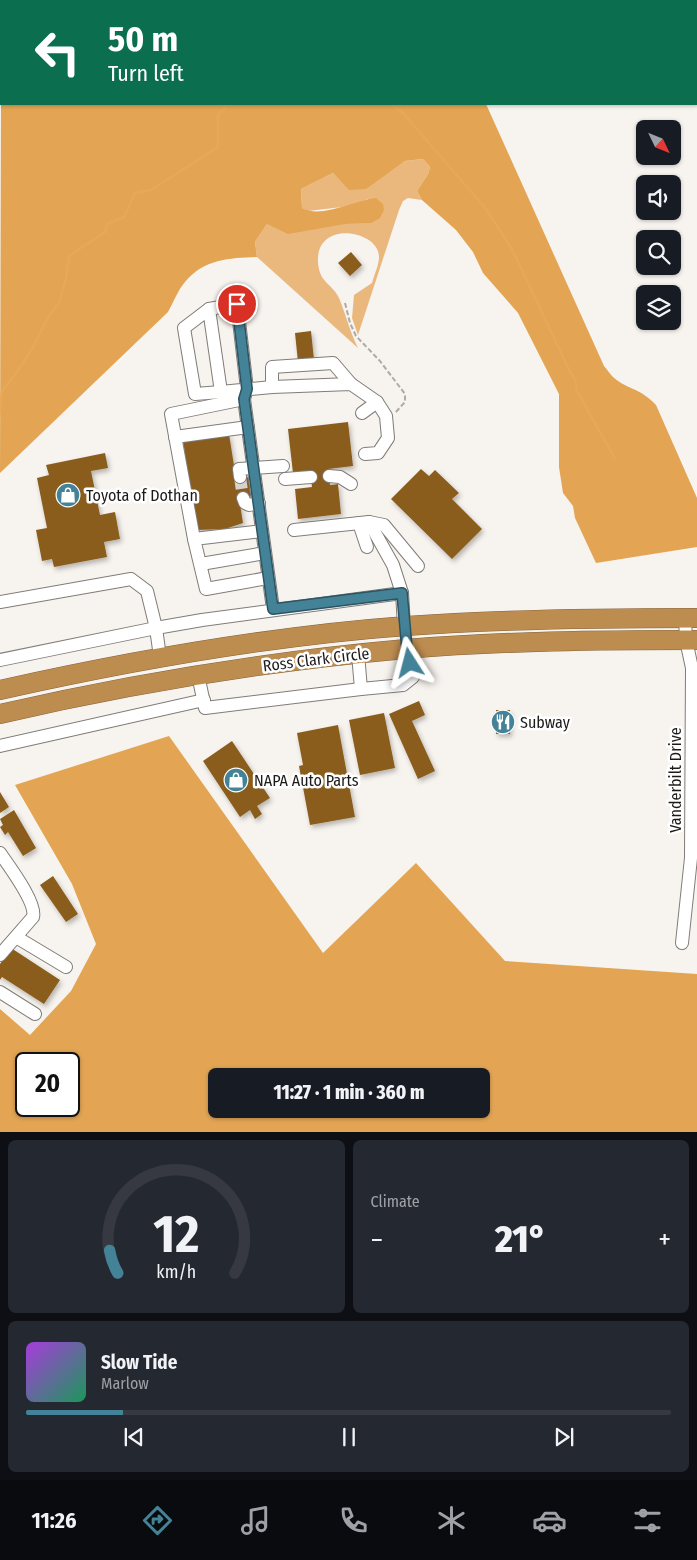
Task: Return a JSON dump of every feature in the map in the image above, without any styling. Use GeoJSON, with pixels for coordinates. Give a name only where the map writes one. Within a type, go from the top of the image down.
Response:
{"type":"FeatureCollection","features":[{"type":"Feature","properties":{"kind":"highway","name":"Ross Clark Circle"},"geometry":{"type":"LineString","coordinates":[[0,690],[160,657],[264,642],[404,626],[522,619],[691,618]]}},
{"type":"Feature","properties":{"kind":"highway"},"geometry":{"type":"LineString","coordinates":[[522,619],[523,642]]}},
{"type":"Feature","properties":{"kind":"highway"},"geometry":{"type":"LineString","coordinates":[[404,626],[407,649]]}},
{"type":"Feature","properties":{"kind":"highway","name":"Ross Clark Circle"},"geometry":{"type":"LineString","coordinates":[[0,714],[165,680],[262,665],[358,654],[523,642],[691,640]]}},
{"type":"Feature","properties":{"kind":"highway"},"geometry":{"type":"LineString","coordinates":[[160,657],[165,680]]}},
{"type":"Feature","properties":{"kind":"street"},"geometry":{"type":"LineString","coordinates":[[245,394],[221,392],[195,394],[184,328],[209,309],[237,304],[248,427],[273,609]]}},
{"type":"Feature","properties":{"kind":"street"},"geometry":{"type":"LineString","coordinates":[[209,309],[221,392]]}},
{"type":"Feature","properties":{"kind":"street"},"geometry":{"type":"LineString","coordinates":[[272,387],[272,367],[333,363],[351,384],[377,402],[386,416],[388,438],[378,453],[365,454]]}},
{"type":"Feature","properties":{"kind":"street"},"geometry":{"type":"LineString","coordinates":[[268,578],[206,589],[194,539],[171,414],[272,387],[351,384]]}},
{"type":"Feature","properties":{"kind":"street"},"geometry":{"type":"LineString","coordinates":[[362,413],[377,402]]}},
{"type":"Feature","properties":{"kind":"street"},"geometry":{"type":"LineString","coordinates":[[176,437],[248,427]]}},
{"type":"Feature","properties":{"kind":"street"},"geometry":{"type":"LineString","coordinates":[[240,477],[239,469],[283,466]]}},
{"type":"Feature","properties":{"kind":"street"},"geometry":{"type":"LineString","coordinates":[[329,476],[340,478],[351,484]]}},
{"type":"Feature","properties":{"kind":"street"},"geometry":{"type":"LineString","coordinates":[[285,479],[311,477]]}},
{"type":"Feature","properties":{"kind":"street"},"geometry":{"type":"LineString","coordinates":[[243,498],[245,503],[249,505],[258,503]]}},
{"type":"Feature","properties":{"kind":"street"},"geometry":{"type":"LineString","coordinates":[[294,530],[364,522],[384,525],[418,566]]}},
{"type":"Feature","properties":{"kind":"street"},"geometry":{"type":"LineString","coordinates":[[364,522],[368,547]]}},
{"type":"Feature","properties":{"kind":"street"},"geometry":{"type":"LineString","coordinates":[[364,522],[393,565],[402,593],[404,626]]}},
{"type":"Feature","properties":{"kind":"street"},"geometry":{"type":"LineString","coordinates":[[194,539],[262,531]]}},
{"type":"Feature","properties":{"kind":"street"},"geometry":{"type":"LineString","coordinates":[[201,564],[266,553]]}},
{"type":"Feature","properties":{"kind":"street"},"geometry":{"type":"LineString","coordinates":[[0,602],[130,579],[147,591],[156,628],[160,657]]}},
{"type":"Feature","properties":{"kind":"street"},"geometry":{"type":"LineString","coordinates":[[0,660],[156,628],[273,609],[402,593]]}},
{"type":"Feature","properties":{"kind":"street","name":"Vanderbilt Drive"},"geometry":{"type":"LineString","coordinates":[[682,943],[694,841],[694,723],[691,618]]}},
{"type":"Feature","properties":{"kind":"street"},"geometry":{"type":"LineString","coordinates":[[198,675],[205,708],[403,685],[413,676],[407,649]]}},
{"type":"Feature","properties":{"kind":"street"},"geometry":{"type":"LineString","coordinates":[[358,654],[361,689]]}},
{"type":"Feature","properties":{"kind":"street"},"geometry":{"type":"LineString","coordinates":[[0,746],[204,700]]}},
{"type":"Feature","properties":{"kind":"street"},"geometry":{"type":"LineString","coordinates":[[0,853],[30,900],[34,910],[34,917],[0,955]]}},
{"type":"Feature","properties":{"kind":"street"},"geometry":{"type":"LineString","coordinates":[[16,937],[66,967]]}},
{"type":"Feature","properties":{"kind":"street"},"geometry":{"type":"LineString","coordinates":[[0,992],[35,1014]]}},
{"type":"Feature","properties":{"kind":"path"},"geometry":{"type":"LineString","coordinates":[[345,303],[350,323],[356,336],[380,361],[405,394],[405,402],[400,410],[386,416]]}},
{"type":"Feature","properties":{"kind":"shaded area"},"geometry":{"type":"Polygon","coordinates":[[[1,105],[486,105],[604,366],[622,384],[645,395],[656,405],[697,498],[697,547],[596,563],[575,518],[573,506],[563,493],[559,467],[559,394],[518,313],[483,273],[473,252],[456,230],[422,200],[417,191],[428,174],[430,167],[423,159],[405,161],[366,189],[349,190],[333,173],[301,189],[302,208],[310,211],[339,208],[376,198],[383,204],[384,210],[380,218],[371,223],[345,224],[288,234],[267,224],[255,242],[257,257],[218,261],[192,274],[182,285],[168,312],[0,473],[1,105]]]}},
{"type":"Feature","properties":{"kind":"shaded area"},"geometry":{"type":"Polygon","coordinates":[[[423,159],[430,167],[428,174],[417,191],[422,200],[408,198],[403,201],[358,335],[352,318],[354,295],[372,283],[379,260],[376,248],[369,240],[359,235],[347,233],[336,235],[326,240],[320,249],[319,270],[339,298],[358,348],[257,257],[255,242],[267,224],[371,223],[368,199],[351,206],[308,211],[302,208],[301,189],[333,173],[349,189],[389,172],[405,161],[423,159]]]}},
{"type":"Feature","properties":{"kind":"shaded area"},"geometry":{"type":"Polygon","coordinates":[[[169,736],[323,953],[416,863],[505,961],[697,974],[697,1132],[0,1132],[0,1009],[30,1035],[71,991],[96,944],[72,884],[15,785],[169,736]]]}},
{"type":"Feature","properties":{"kind":"building"},"geometry":{"type":"Polygon","coordinates":[[[351,252],[362,265],[350,276],[338,263],[351,252]]]}},
{"type":"Feature","properties":{"kind":"building"},"geometry":{"type":"Polygon","coordinates":[[[311,331],[314,360],[298,362],[295,333],[311,331]]]}},
{"type":"Feature","properties":{"kind":"building"},"geometry":{"type":"Polygon","coordinates":[[[348,422],[353,466],[328,469],[330,485],[338,484],[341,514],[298,519],[295,489],[312,487],[310,471],[293,473],[288,429],[348,422]]]}},
{"type":"Feature","properties":{"kind":"building"},"geometry":{"type":"Polygon","coordinates":[[[229,434],[236,478],[250,477],[252,496],[239,498],[243,523],[225,529],[197,530],[183,441],[229,434]]]}},
{"type":"Feature","properties":{"kind":"building","name":"Toyota of Dothan"},"geometry":{"type":"Polygon","coordinates":[[[105,453],[108,468],[91,471],[100,515],[115,512],[120,539],[104,542],[107,557],[54,567],[52,559],[42,561],[36,530],[47,528],[37,478],[49,475],[46,465],[105,453]]]}},
{"type":"Feature","properties":{"kind":"building"},"geometry":{"type":"Polygon","coordinates":[[[421,469],[429,476],[435,470],[459,493],[452,499],[482,529],[452,559],[391,499],[421,469]]]}},
{"type":"Feature","properties":{"kind":"building"},"geometry":{"type":"Polygon","coordinates":[[[419,701],[425,715],[412,721],[435,771],[418,779],[389,714],[419,701]]]}},
{"type":"Feature","properties":{"kind":"building","name":"Subway"},"geometry":{"type":"Polygon","coordinates":[[[496,710],[510,710],[510,734],[496,734],[496,710]]]}},
{"type":"Feature","properties":{"kind":"building"},"geometry":{"type":"Polygon","coordinates":[[[384,713],[395,768],[360,775],[349,720],[384,713]]]}},
{"type":"Feature","properties":{"kind":"building"},"geometry":{"type":"Polygon","coordinates":[[[338,725],[355,817],[310,825],[299,766],[303,765],[297,733],[338,725]]]}},
{"type":"Feature","properties":{"kind":"building","name":"NAPA Auto Parts"},"geometry":{"type":"Polygon","coordinates":[[[232,741],[270,798],[257,806],[262,814],[255,819],[250,810],[240,817],[203,761],[232,741]]]}},
{"type":"Feature","properties":{"kind":"building"},"geometry":{"type":"Polygon","coordinates":[[[0,792],[9,807],[0,813],[0,792]]]}},
{"type":"Feature","properties":{"kind":"building"},"geometry":{"type":"Polygon","coordinates":[[[14,810],[36,848],[23,856],[8,832],[5,835],[0,827],[3,825],[0,819],[14,810]]]}},
{"type":"Feature","properties":{"kind":"building"},"geometry":{"type":"Polygon","coordinates":[[[53,876],[78,914],[66,922],[40,885],[53,876]]]}},
{"type":"Feature","properties":{"kind":"building"},"geometry":{"type":"Polygon","coordinates":[[[11,948],[60,980],[44,1004],[2,977],[0,980],[0,964],[11,948]]]}},
{"type":"Feature","properties":{"kind":"waterway"},"geometry":{"type":"LineString","coordinates":[[0,413],[2,391],[17,372],[33,347],[48,317],[59,303],[66,279],[69,256],[105,232],[107,224],[124,217],[135,193],[151,190],[218,147],[218,116],[226,105]]}},
{"type":"Feature","properties":{"kind":"waterway"},"geometry":{"type":"LineString","coordinates":[[392,105],[403,113],[486,209],[512,249],[575,379],[577,391],[615,459]]}},
{"type":"Feature","properties":{"kind":"tunnel"},"geometry":{"type":"LineString","coordinates":[[240,477],[243,498]]}},
{"type":"Feature","properties":{"kind":"place","name":"Toyota of Dothan"},"geometry":{"type":"Point","coordinates":[68,495]}},
{"type":"Feature","properties":{"kind":"place","name":"Subway"},"geometry":{"type":"Point","coordinates":[503,722]}},
{"type":"Feature","properties":{"kind":"place","name":"NAPA Auto Parts"},"geometry":{"type":"Point","coordinates":[236,780]}},
{"type":"Feature","properties":{"kind":"route"},"geometry":{"type":"LineString","coordinates":[[237,304],[247,389],[244,399],[273,609],[402,593],[410,663]]}}]}
